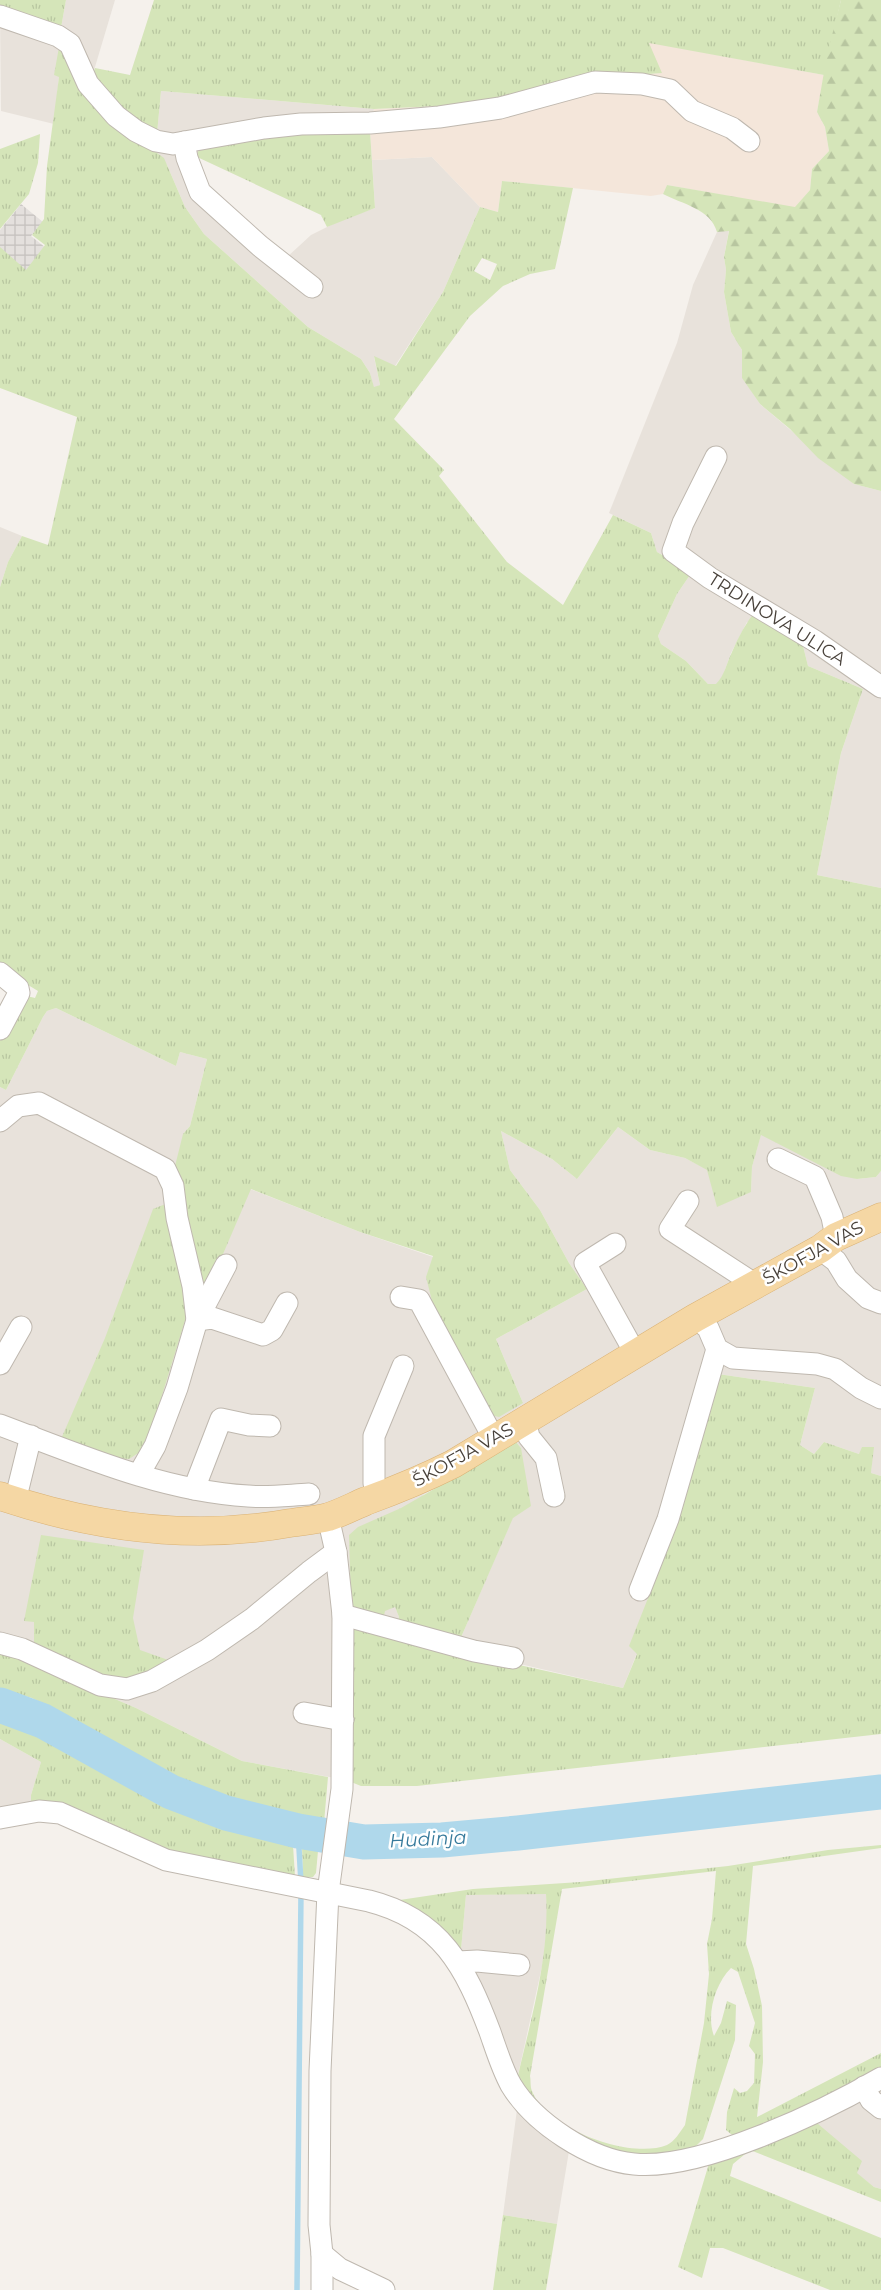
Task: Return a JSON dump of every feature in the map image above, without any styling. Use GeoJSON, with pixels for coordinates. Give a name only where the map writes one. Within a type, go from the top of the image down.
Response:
{"type":"FeatureCollection","features":[{"type":"Feature","properties":{"kind":"main road"},"geometry":{"type":"LineString","coordinates":[[828,1243],[881,1200]]}},
{"type":"Feature","properties":{"kind":"main road","name":"ŠKOFJA VAS"},"geometry":{"type":"LineString","coordinates":[[7,1498],[87,1521],[137,1529],[200,1531],[260,1528],[328,1517],[416,1483],[446,1468],[695,1318],[828,1243],[881,1218]]}},
{"type":"Feature","properties":{"kind":"street"},"geometry":{"type":"LineString","coordinates":[[0,16],[58,36],[70,44],[88,84],[105,106],[136,131],[156,141],[173,144],[264,128],[301,124],[370,123],[439,117],[500,108],[595,82],[642,84],[670,90],[692,111],[732,128],[749,141]]}},
{"type":"Feature","properties":{"kind":"street"},"geometry":{"type":"LineString","coordinates":[[184,142],[187,158],[200,192],[260,246],[312,287]]}},
{"type":"Feature","properties":{"kind":"street","name":"TRDINOVA ULICA"},"geometry":{"type":"LineString","coordinates":[[716,457],[683,523],[673,551],[710,578],[815,641],[881,687]]}},
{"type":"Feature","properties":{"kind":"street"},"geometry":{"type":"LineString","coordinates":[[0,973],[18,988],[19,993],[0,1028]]}},
{"type":"Feature","properties":{"kind":"street"},"geometry":{"type":"LineString","coordinates":[[0,1121],[18,1106],[39,1103],[165,1169],[173,1186],[193,1286],[197,1320],[194,1338],[177,1388],[155,1446],[139,1474]]}},
{"type":"Feature","properties":{"kind":"street"},"geometry":{"type":"LineString","coordinates":[[778,1159],[815,1177],[832,1217],[828,1243],[836,1261],[847,1279],[868,1298],[881,1303]]}},
{"type":"Feature","properties":{"kind":"street"},"geometry":{"type":"LineString","coordinates":[[688,1201],[670,1230],[756,1285]]}},
{"type":"Feature","properties":{"kind":"street"},"geometry":{"type":"LineString","coordinates":[[615,1244],[585,1263],[635,1353]]}},
{"type":"Feature","properties":{"kind":"street"},"geometry":{"type":"LineString","coordinates":[[197,1320],[226,1265]]}},
{"type":"Feature","properties":{"kind":"street"},"geometry":{"type":"LineString","coordinates":[[401,1297],[419,1300],[494,1439]]}},
{"type":"Feature","properties":{"kind":"street"},"geometry":{"type":"LineString","coordinates":[[197,1320],[212,1318],[262,1336],[272,1330],[287,1303]]}},
{"type":"Feature","properties":{"kind":"street"},"geometry":{"type":"LineString","coordinates":[[695,1318],[708,1328],[718,1349],[733,1358],[818,1364],[835,1368],[861,1388],[881,1398]]}},
{"type":"Feature","properties":{"kind":"street"},"geometry":{"type":"LineString","coordinates":[[0,1364],[21,1327]]}},
{"type":"Feature","properties":{"kind":"street"},"geometry":{"type":"LineString","coordinates":[[640,1590],[668,1519],[718,1349]]}},
{"type":"Feature","properties":{"kind":"street"},"geometry":{"type":"LineString","coordinates":[[377,1497],[374,1483],[374,1436],[403,1366]]}},
{"type":"Feature","properties":{"kind":"street"},"geometry":{"type":"LineString","coordinates":[[194,1489],[220,1419],[249,1425],[270,1426]]}},
{"type":"Feature","properties":{"kind":"street"},"geometry":{"type":"LineString","coordinates":[[525,1420],[529,1437],[546,1458],[554,1496]]}},
{"type":"Feature","properties":{"kind":"street"},"geometry":{"type":"LineString","coordinates":[[0,1424],[108,1465],[194,1489],[249,1496],[309,1494]]}},
{"type":"Feature","properties":{"kind":"street"},"geometry":{"type":"LineString","coordinates":[[7,1498],[31,1436]]}},
{"type":"Feature","properties":{"kind":"street"},"geometry":{"type":"LineString","coordinates":[[322,2290],[322,2254],[319,2225],[321,1891],[331,1870],[342,1789],[343,1720],[343,1616],[336,1552],[328,1517]]}},
{"type":"Feature","properties":{"kind":"street"},"geometry":{"type":"LineString","coordinates":[[0,1643],[22,1649],[100,1685],[128,1689],[152,1681],[207,1650],[252,1619],[336,1552]]}},
{"type":"Feature","properties":{"kind":"street"},"geometry":{"type":"LineString","coordinates":[[343,1616],[474,1651],[513,1658]]}},
{"type":"Feature","properties":{"kind":"street"},"geometry":{"type":"LineString","coordinates":[[304,1713],[343,1720]]}},
{"type":"Feature","properties":{"kind":"street"},"geometry":{"type":"LineString","coordinates":[[0,1818],[39,1811],[60,1812],[166,1860],[390,1906],[418,1920],[439,1937],[458,1962],[478,1998],[511,2085],[542,2120],[569,2142],[607,2157],[634,2164],[667,2163],[724,2150],[790,2123],[873,2083]]}},
{"type":"Feature","properties":{"kind":"street"},"geometry":{"type":"LineString","coordinates":[[458,1962],[477,1961],[518,1966]]}},
{"type":"Feature","properties":{"kind":"street"},"geometry":{"type":"LineString","coordinates":[[873,2083],[871,2100],[881,2108]]}},
{"type":"Feature","properties":{"kind":"street"},"geometry":{"type":"LineString","coordinates":[[322,2254],[340,2269],[375,2288]]}},
{"type":"Feature","properties":{"kind":"shaded area"},"geometry":{"type":"Polygon","coordinates":[[[66,0],[115,0],[92,77],[59,77],[54,124],[1,111],[0,13],[61,28],[66,0]]]}},
{"type":"Feature","properties":{"kind":"shaded area"},"geometry":{"type":"Polygon","coordinates":[[[648,42],[824,75],[817,112],[825,127],[829,151],[812,169],[810,190],[795,208],[667,185],[663,194],[651,196],[502,181],[498,212],[480,207],[432,157],[372,160],[370,131],[374,109],[501,103],[594,78],[661,73],[648,42]]]}},
{"type":"Feature","properties":{"kind":"shaded area"},"geometry":{"type":"Polygon","coordinates":[[[161,91],[374,109],[370,131],[195,156],[203,185],[286,258],[311,235],[341,220],[375,208],[372,160],[432,157],[480,207],[443,292],[395,366],[374,357],[380,385],[374,388],[370,373],[361,359],[308,327],[204,234],[185,207],[167,165],[153,150],[157,134],[161,91]]]}},
{"type":"Feature","properties":{"kind":"shaded area"},"geometry":{"type":"Polygon","coordinates":[[[21,204],[43,222],[31,236],[46,248],[27,272],[0,250],[0,230],[21,204]]]}},
{"type":"Feature","properties":{"kind":"shaded area"},"geometry":{"type":"Polygon","coordinates":[[[729,230],[724,257],[726,270],[724,292],[731,332],[742,350],[743,378],[760,404],[854,484],[881,491],[881,888],[817,875],[841,753],[863,689],[808,666],[803,646],[747,622],[731,653],[722,678],[716,685],[708,684],[686,661],[661,644],[658,636],[677,594],[692,572],[657,552],[651,533],[609,513],[677,343],[693,285],[717,232],[729,230]]]}},
{"type":"Feature","properties":{"kind":"shaded area"},"geometry":{"type":"Polygon","coordinates":[[[0,527],[22,536],[8,562],[0,587],[0,527]]]}},
{"type":"Feature","properties":{"kind":"shaded area"},"geometry":{"type":"Polygon","coordinates":[[[56,1008],[176,1066],[180,1052],[207,1059],[190,1126],[183,1134],[208,1289],[250,1189],[360,1232],[433,1257],[523,1403],[496,1339],[587,1289],[569,1263],[540,1210],[510,1170],[501,1131],[552,1159],[577,1179],[618,1127],[650,1150],[685,1158],[751,1192],[752,1167],[761,1134],[857,1179],[876,1177],[881,1171],[881,1476],[871,1473],[873,1448],[859,1454],[824,1442],[814,1454],[800,1445],[815,1388],[718,1374],[637,1653],[623,1688],[456,1649],[513,1517],[521,1448],[516,1442],[423,1495],[395,1607],[399,1617],[396,1634],[346,1780],[242,1761],[136,1708],[26,1661],[0,1654],[0,1087],[6,1090],[43,1017],[47,1011],[56,1008]]]}},
{"type":"Feature","properties":{"kind":"shaded area"},"geometry":{"type":"Polygon","coordinates":[[[0,1739],[41,1762],[31,1795],[32,1820],[0,1826],[0,1739]]]}},
{"type":"Feature","properties":{"kind":"shaded area"},"geometry":{"type":"Polygon","coordinates":[[[546,1893],[548,1917],[543,1962],[516,2084],[461,1982],[461,1950],[466,1895],[546,1893]]]}},
{"type":"Feature","properties":{"kind":"shaded area"},"geometry":{"type":"Polygon","coordinates":[[[881,2073],[881,2189],[874,2187],[856,2173],[811,2118],[881,2073]]]}},
{"type":"Feature","properties":{"kind":"shaded area"},"geometry":{"type":"Polygon","coordinates":[[[518,2102],[569,2151],[557,2224],[503,2215],[518,2102]]]}},
{"type":"Feature","properties":{"kind":"green space"},"geometry":{"type":"Polygon","coordinates":[[[0,0],[66,0],[61,28],[0,8],[0,0]]]}},
{"type":"Feature","properties":{"kind":"green space"},"geometry":{"type":"Polygon","coordinates":[[[154,0],[841,0],[824,75],[649,43],[662,73],[594,78],[501,103],[374,109],[161,91],[157,134],[136,123],[92,77],[95,68],[130,75],[154,0]]]}},
{"type":"Feature","properties":{"kind":"green space"},"geometry":{"type":"Polygon","coordinates":[[[841,0],[881,0],[881,491],[854,484],[818,458],[790,429],[760,404],[742,378],[742,350],[731,332],[724,292],[726,270],[724,257],[729,231],[717,232],[709,218],[695,208],[663,194],[667,185],[795,207],[810,190],[812,169],[829,151],[825,127],[817,112],[827,55],[841,0]]]}},
{"type":"Feature","properties":{"kind":"green space"},"geometry":{"type":"Polygon","coordinates":[[[59,47],[153,150],[164,158],[185,207],[204,234],[308,327],[361,359],[370,373],[374,387],[380,385],[374,356],[396,366],[443,292],[480,207],[498,212],[502,181],[573,188],[555,269],[530,274],[503,286],[470,316],[394,419],[444,470],[439,476],[507,562],[563,605],[613,515],[651,533],[657,552],[692,572],[677,594],[658,636],[661,644],[686,661],[708,684],[716,684],[721,677],[734,646],[756,610],[803,646],[808,666],[863,689],[841,753],[817,875],[881,888],[881,1171],[876,1177],[857,1179],[841,1176],[761,1135],[752,1167],[751,1192],[717,1207],[707,1170],[685,1158],[650,1150],[618,1127],[577,1179],[552,1159],[501,1131],[510,1170],[540,1210],[569,1263],[587,1289],[496,1339],[523,1403],[499,1417],[486,1414],[436,1317],[426,1277],[433,1256],[360,1232],[251,1189],[208,1289],[199,1290],[175,1166],[183,1134],[190,1126],[207,1059],[180,1052],[176,1066],[56,1008],[47,1011],[43,1017],[6,1090],[0,1087],[0,1035],[23,995],[35,998],[38,991],[0,968],[0,587],[8,562],[22,536],[48,545],[77,417],[0,388],[0,247],[26,270],[45,245],[32,235],[44,219],[47,166],[59,77],[54,75],[59,47]],[[482,258],[474,271],[490,280],[497,264],[482,258]]]}},
{"type":"Feature","properties":{"kind":"green space"},"geometry":{"type":"Polygon","coordinates":[[[370,131],[375,208],[327,227],[321,215],[195,156],[200,149],[267,136],[370,131]]]}},
{"type":"Feature","properties":{"kind":"green space"},"geometry":{"type":"Polygon","coordinates":[[[40,134],[38,163],[29,194],[0,229],[0,149],[40,134]]]}},
{"type":"Feature","properties":{"kind":"green space"},"geometry":{"type":"Polygon","coordinates":[[[168,1203],[188,1311],[155,1418],[140,1452],[129,1459],[111,1458],[61,1439],[105,1338],[153,1209],[168,1203]]]}},
{"type":"Feature","properties":{"kind":"green space"},"geometry":{"type":"Polygon","coordinates":[[[718,1374],[815,1388],[800,1445],[814,1454],[824,1442],[859,1454],[862,1447],[874,1447],[871,1473],[881,1476],[881,1734],[417,1786],[361,1786],[346,1780],[352,1628],[623,1688],[637,1654],[629,1646],[660,1568],[718,1374]]]}},
{"type":"Feature","properties":{"kind":"green space"},"geometry":{"type":"Polygon","coordinates":[[[516,1442],[521,1448],[531,1506],[513,1518],[459,1642],[397,1627],[399,1617],[395,1607],[385,1611],[383,1620],[361,1612],[351,1604],[349,1535],[358,1527],[401,1508],[516,1442]]]}},
{"type":"Feature","properties":{"kind":"green space"},"geometry":{"type":"Polygon","coordinates":[[[41,1535],[144,1550],[133,1618],[140,1650],[171,1661],[148,1677],[117,1682],[34,1645],[34,1622],[24,1621],[41,1535]]]}},
{"type":"Feature","properties":{"kind":"green space"},"geometry":{"type":"Polygon","coordinates":[[[0,1654],[26,1661],[136,1708],[242,1761],[328,1777],[324,1823],[232,1804],[174,1783],[113,1749],[55,1710],[32,1698],[0,1689],[0,1654]]]}},
{"type":"Feature","properties":{"kind":"green space"},"geometry":{"type":"Polygon","coordinates":[[[0,1717],[35,1730],[163,1804],[222,1827],[293,1845],[295,1877],[184,1855],[31,1806],[31,1795],[41,1762],[0,1739],[0,1717]]]}},
{"type":"Feature","properties":{"kind":"green space"},"geometry":{"type":"Polygon","coordinates":[[[881,1845],[881,1848],[753,1866],[746,1944],[762,2006],[763,2062],[757,2117],[881,2053],[881,2073],[737,2139],[726,2130],[727,2112],[734,2088],[740,2093],[747,2091],[754,2083],[755,2054],[749,2046],[755,2023],[738,1972],[731,1968],[720,1982],[716,1991],[711,2019],[714,2036],[721,2023],[727,2001],[736,2005],[735,2040],[703,2139],[690,2152],[655,2158],[582,2144],[516,2084],[533,2014],[542,1966],[545,1942],[546,1894],[466,1895],[461,1950],[455,1949],[393,1901],[473,1889],[580,1882],[728,1866],[828,1850],[881,1845]],[[716,1871],[562,1889],[530,2076],[532,2091],[541,2105],[554,2118],[591,2138],[612,2145],[632,2148],[651,2149],[667,2145],[677,2136],[685,2125],[704,2023],[709,1974],[707,1944],[712,1919],[716,1871]]]}},
{"type":"Feature","properties":{"kind":"green space"},"geometry":{"type":"Polygon","coordinates":[[[302,1847],[318,1851],[316,1873],[313,1877],[303,1877],[302,1847]]]}},
{"type":"Feature","properties":{"kind":"green space"},"geometry":{"type":"Polygon","coordinates":[[[811,2118],[862,2161],[857,2173],[874,2187],[881,2189],[881,2202],[750,2150],[733,2164],[730,2176],[881,2238],[881,2290],[830,2290],[723,2248],[710,2248],[702,2278],[678,2267],[710,2160],[811,2118]]]}},
{"type":"Feature","properties":{"kind":"green space"},"geometry":{"type":"Polygon","coordinates":[[[503,2215],[557,2224],[546,2290],[493,2290],[503,2215]]]}},
{"type":"Feature","properties":{"kind":"waterway","name":"Hudinja"},"geometry":{"type":"LineString","coordinates":[[0,1705],[43,1721],[171,1792],[226,1813],[298,1831],[364,1842],[442,1840],[518,1833],[881,1792]]}},
{"type":"Feature","properties":{"kind":"waterway"},"geometry":{"type":"LineString","coordinates":[[298,1831],[301,1883]]}},
{"type":"Feature","properties":{"kind":"waterway"},"geometry":{"type":"LineString","coordinates":[[297,2290],[301,1892]]}}]}
